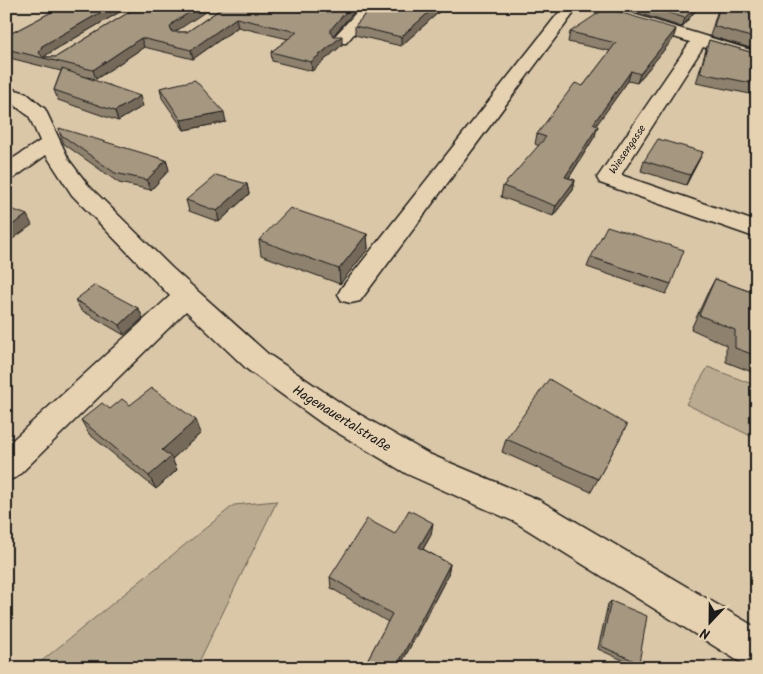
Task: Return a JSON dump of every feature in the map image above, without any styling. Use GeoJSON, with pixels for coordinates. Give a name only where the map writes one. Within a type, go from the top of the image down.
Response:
{"type":"FeatureCollection","features":[{"type":"Feature","properties":{"kind":"street"},"geometry":{"type":"LineString","coordinates":[[340,40],[370,6]]}},
{"type":"Feature","properties":{"kind":"street"},"geometry":{"type":"LineString","coordinates":[[351,294],[572,6]]}},
{"type":"Feature","properties":{"kind":"street"},"geometry":{"type":"LineString","coordinates":[[590,6],[757,58]]}},
{"type":"Feature","properties":{"kind":"street","name":"Wiesengasse"},"geometry":{"type":"LineString","coordinates":[[700,39],[608,178],[757,230]]}},
{"type":"Feature","properties":{"kind":"street","name":"Hagenauertalstraße"},"geometry":{"type":"LineString","coordinates":[[6,92],[19,97],[38,113],[59,161],[80,190],[163,274],[258,362],[334,416],[418,464],[527,511],[757,650]]}},
{"type":"Feature","properties":{"kind":"street"},"geometry":{"type":"LineString","coordinates":[[6,173],[50,143]]}},
{"type":"Feature","properties":{"kind":"street"},"geometry":{"type":"LineString","coordinates":[[6,467],[187,295]]}},
{"type":"Feature","properties":{"kind":"shaded area"},"geometry":{"type":"Polygon","coordinates":[[[708,367],[757,386],[757,439],[686,404],[708,367]]]}},
{"type":"Feature","properties":{"kind":"shaded area"},"geometry":{"type":"Polygon","coordinates":[[[277,501],[196,668],[33,668],[234,505],[277,501]]]}},
{"type":"Feature","properties":{"kind":"building"},"geometry":{"type":"Polygon","coordinates":[[[63,6],[112,6],[42,46],[39,53],[43,57],[56,57],[139,6],[199,6],[170,27],[172,32],[187,32],[225,6],[351,6],[330,30],[333,36],[342,36],[311,62],[271,52],[297,32],[236,18],[191,50],[141,38],[93,70],[6,49],[6,36],[63,6]]]}},
{"type":"Feature","properties":{"kind":"building"},"geometry":{"type":"Polygon","coordinates":[[[372,6],[436,6],[401,37],[355,26],[372,6]]]}},
{"type":"Feature","properties":{"kind":"building"},"geometry":{"type":"Polygon","coordinates":[[[646,6],[695,6],[685,18],[646,6]]]}},
{"type":"Feature","properties":{"kind":"building"},"geometry":{"type":"Polygon","coordinates":[[[720,6],[757,6],[757,39],[714,26],[720,6]]]}},
{"type":"Feature","properties":{"kind":"building"},"geometry":{"type":"Polygon","coordinates":[[[606,8],[676,29],[640,74],[631,71],[593,124],[598,126],[565,177],[575,180],[556,206],[503,186],[546,137],[537,134],[575,83],[583,86],[616,43],[570,32],[606,8]]]}},
{"type":"Feature","properties":{"kind":"building"},"geometry":{"type":"Polygon","coordinates":[[[709,40],[757,54],[757,84],[700,73],[709,40]]]}},
{"type":"Feature","properties":{"kind":"building"},"geometry":{"type":"Polygon","coordinates":[[[62,69],[140,96],[115,111],[54,90],[62,69]]]}},
{"type":"Feature","properties":{"kind":"building"},"geometry":{"type":"Polygon","coordinates":[[[195,80],[224,112],[181,120],[160,88],[195,80]]]}},
{"type":"Feature","properties":{"kind":"building"},"geometry":{"type":"Polygon","coordinates":[[[59,128],[166,160],[147,180],[115,173],[60,134],[59,128]]]}},
{"type":"Feature","properties":{"kind":"building"},"geometry":{"type":"Polygon","coordinates":[[[658,139],[703,152],[690,175],[644,161],[658,139]]]}},
{"type":"Feature","properties":{"kind":"building"},"geometry":{"type":"Polygon","coordinates":[[[216,175],[247,184],[217,211],[186,200],[216,175]]]}},
{"type":"Feature","properties":{"kind":"building"},"geometry":{"type":"Polygon","coordinates":[[[6,207],[27,215],[6,229],[6,207]]]}},
{"type":"Feature","properties":{"kind":"building"},"geometry":{"type":"Polygon","coordinates":[[[290,208],[367,234],[339,269],[259,240],[290,208]]]}},
{"type":"Feature","properties":{"kind":"building"},"geometry":{"type":"Polygon","coordinates":[[[607,226],[684,250],[671,284],[591,257],[607,226]]]}},
{"type":"Feature","properties":{"kind":"building"},"geometry":{"type":"Polygon","coordinates":[[[715,279],[757,294],[757,356],[735,348],[735,330],[699,315],[715,279]]]}},
{"type":"Feature","properties":{"kind":"building"},"geometry":{"type":"Polygon","coordinates":[[[95,285],[138,308],[120,325],[75,300],[95,285]]]}},
{"type":"Feature","properties":{"kind":"building"},"geometry":{"type":"Polygon","coordinates":[[[549,379],[627,425],[598,479],[506,439],[549,379]]]}},
{"type":"Feature","properties":{"kind":"building"},"geometry":{"type":"Polygon","coordinates":[[[152,388],[196,420],[162,450],[171,457],[149,476],[81,420],[102,403],[110,409],[122,399],[130,405],[152,388]]]}},
{"type":"Feature","properties":{"kind":"building"},"geometry":{"type":"Polygon","coordinates":[[[409,510],[433,523],[419,547],[450,564],[396,668],[363,668],[392,614],[330,577],[367,519],[395,534],[409,510]]]}},
{"type":"Feature","properties":{"kind":"building"},"geometry":{"type":"Polygon","coordinates":[[[611,601],[647,616],[639,663],[601,646],[611,601]]]}}]}
